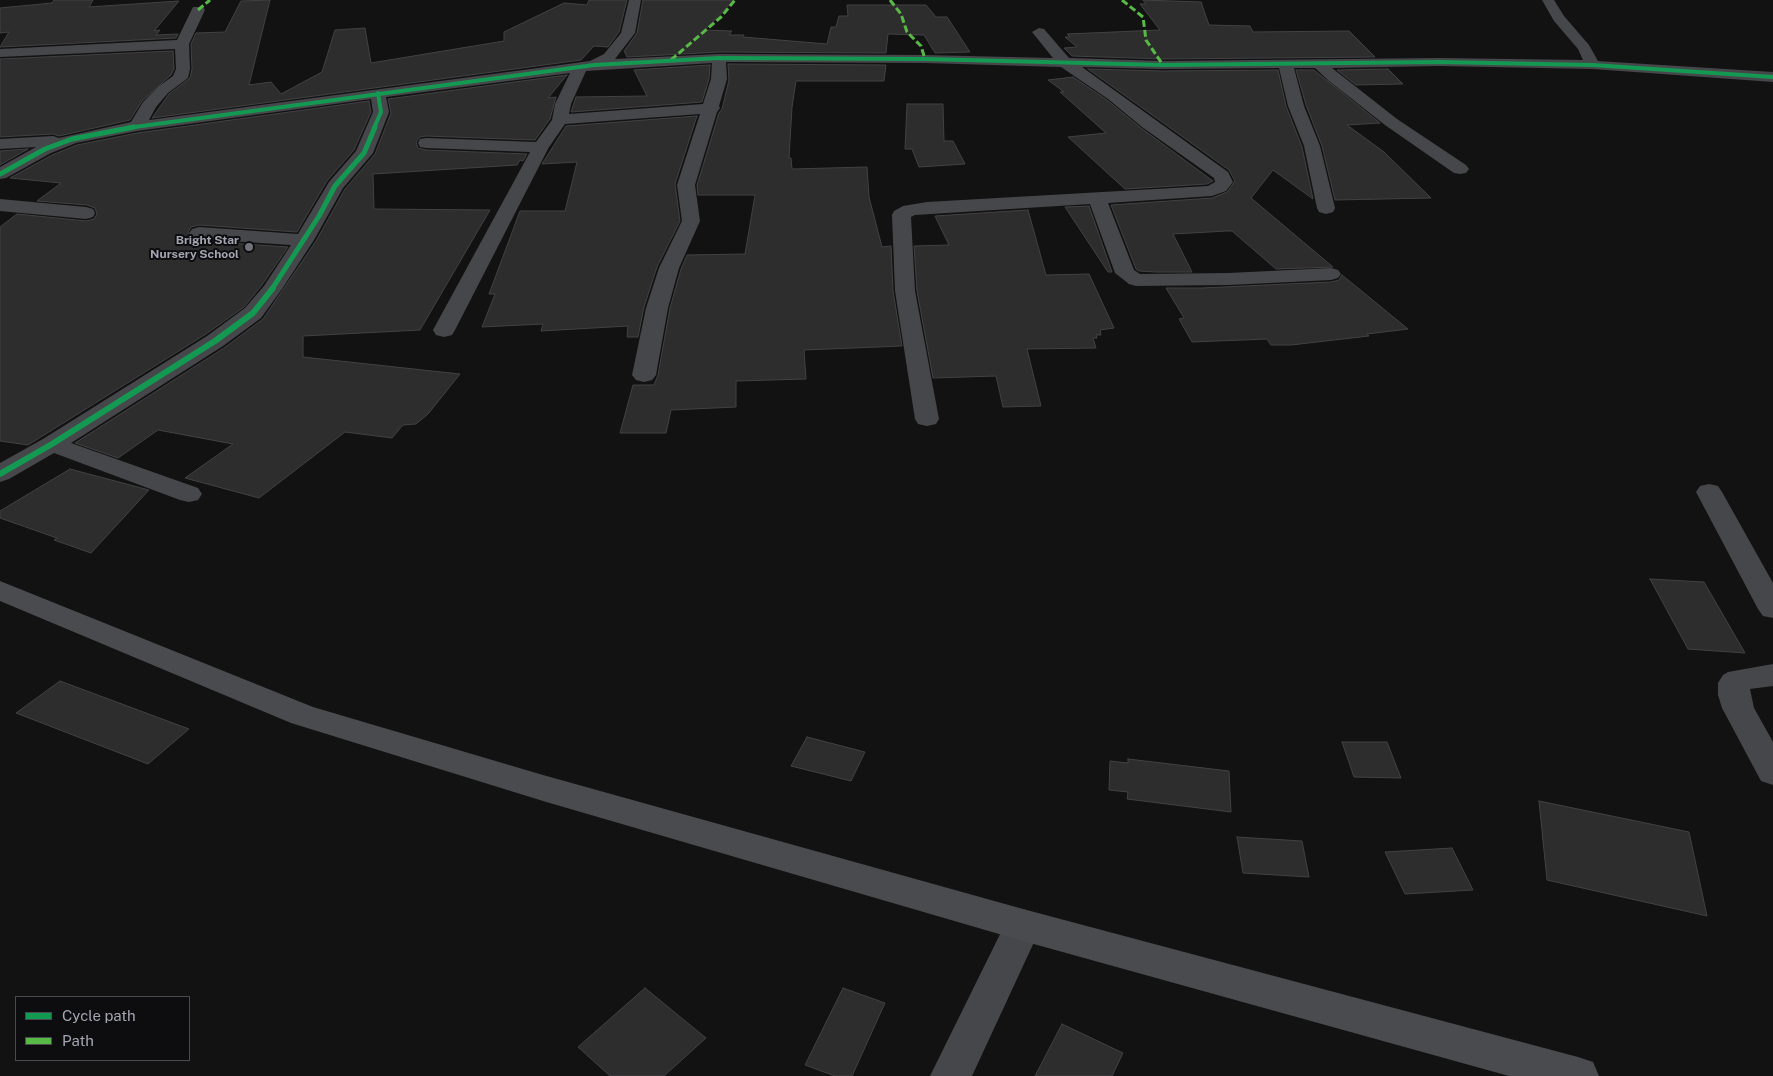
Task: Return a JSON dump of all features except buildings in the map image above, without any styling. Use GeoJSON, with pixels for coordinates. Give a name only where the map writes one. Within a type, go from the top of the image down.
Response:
{"type":"FeatureCollection","features":[{"type":"Feature","properties":{"kind":"main road"},"geometry":{"type":"LineString","coordinates":[[0,590],[302,714],[543,788],[1023,924],[1578,1076]]}},
{"type":"Feature","properties":{"kind":"street"},"geometry":{"type":"LineString","coordinates":[[444,330],[541,147],[560,120],[563,104],[587,67],[609,57],[621,44],[628,32],[635,0]]}},
{"type":"Feature","properties":{"kind":"street"},"geometry":{"type":"LineString","coordinates":[[1548,0],[1559,18],[1584,48],[1593,65]]}},
{"type":"Feature","properties":{"kind":"street"},"geometry":{"type":"LineString","coordinates":[[137,126],[149,106],[163,90],[180,78],[183,69],[182,44],[198,10]]}},
{"type":"Feature","properties":{"kind":"street"},"geometry":{"type":"LineString","coordinates":[[927,419],[905,291],[901,216],[910,210],[927,208],[1212,191],[1220,187],[1224,182],[1222,176],[1148,124],[1114,96],[1064,62],[1039,32]]}},
{"type":"Feature","properties":{"kind":"street"},"geometry":{"type":"LineString","coordinates":[[0,53],[182,44]]}},
{"type":"Feature","properties":{"kind":"street"},"geometry":{"type":"LineString","coordinates":[[644,375],[657,308],[669,268],[690,221],[686,185],[712,108],[720,74],[719,58]]}},
{"type":"Feature","properties":{"kind":"street"},"geometry":{"type":"LineString","coordinates":[[0,174],[45,149],[72,140],[137,126],[587,67],[719,58],[1163,65],[1318,62],[1593,65],[1773,76]]}},
{"type":"Feature","properties":{"kind":"street"},"geometry":{"type":"LineString","coordinates":[[1318,62],[1334,78],[1391,122],[1460,169]]}},
{"type":"Feature","properties":{"kind":"street"},"geometry":{"type":"LineString","coordinates":[[1285,63],[1296,106],[1312,146],[1326,208]]}},
{"type":"Feature","properties":{"kind":"street"},"geometry":{"type":"LineString","coordinates":[[0,474],[52,444],[215,341],[253,313],[272,289],[304,240],[335,186],[364,153],[381,112],[378,93]]}},
{"type":"Feature","properties":{"kind":"street"},"geometry":{"type":"LineString","coordinates":[[560,120],[712,108]]}},
{"type":"Feature","properties":{"kind":"street"},"geometry":{"type":"LineString","coordinates":[[0,144],[72,140]]}},
{"type":"Feature","properties":{"kind":"street"},"geometry":{"type":"LineString","coordinates":[[426,143],[541,147]]}},
{"type":"Feature","properties":{"kind":"street"},"geometry":{"type":"LineString","coordinates":[[1097,198],[1125,273],[1136,280],[1229,279],[1331,274]]}},
{"type":"Feature","properties":{"kind":"street"},"geometry":{"type":"LineString","coordinates":[[0,205],[86,213]]}},
{"type":"Feature","properties":{"kind":"street"},"geometry":{"type":"LineString","coordinates":[[199,233],[304,240]]}},
{"type":"Feature","properties":{"kind":"street"},"geometry":{"type":"LineString","coordinates":[[52,444],[189,494]]}},
{"type":"Feature","properties":{"kind":"street"},"geometry":{"type":"LineString","coordinates":[[1709,492],[1773,609]]}},
{"type":"Feature","properties":{"kind":"street"},"geometry":{"type":"LineString","coordinates":[[1773,675],[1738,680],[1734,684],[1734,695],[1738,708],[1773,772]]}},
{"type":"Feature","properties":{"kind":"street"},"geometry":{"type":"LineString","coordinates":[[951,1076],[1023,924]]}},
{"type":"Feature","properties":{"kind":"marked path"},"geometry":{"type":"LineString","coordinates":[[198,10],[210,0]]}},
{"type":"Feature","properties":{"kind":"marked path"},"geometry":{"type":"LineString","coordinates":[[671,60],[721,17],[735,0]]}},
{"type":"Feature","properties":{"kind":"marked path"},"geometry":{"type":"LineString","coordinates":[[890,0],[901,14],[907,32],[921,46],[925,59]]}},
{"type":"Feature","properties":{"kind":"marked path"},"geometry":{"type":"LineString","coordinates":[[1122,0],[1143,17],[1146,40],[1163,65]]}},
{"type":"Feature","properties":{"kind":"cycle path"},"geometry":{"type":"LineString","coordinates":[[0,174],[45,149],[72,139],[137,126],[594,65],[671,60],[719,58],[925,59],[1163,65],[1439,62],[1593,65],[1773,77]]}},
{"type":"Feature","properties":{"kind":"cycle path"},"geometry":{"type":"LineString","coordinates":[[0,474],[52,444],[215,341],[253,313],[272,289],[319,216],[335,186],[364,153],[381,112],[378,93]]}},
{"type":"Feature","properties":{"kind":"place","name":"Bright Star Nursery School"},"geometry":{"type":"Point","coordinates":[249,247]}}]}
